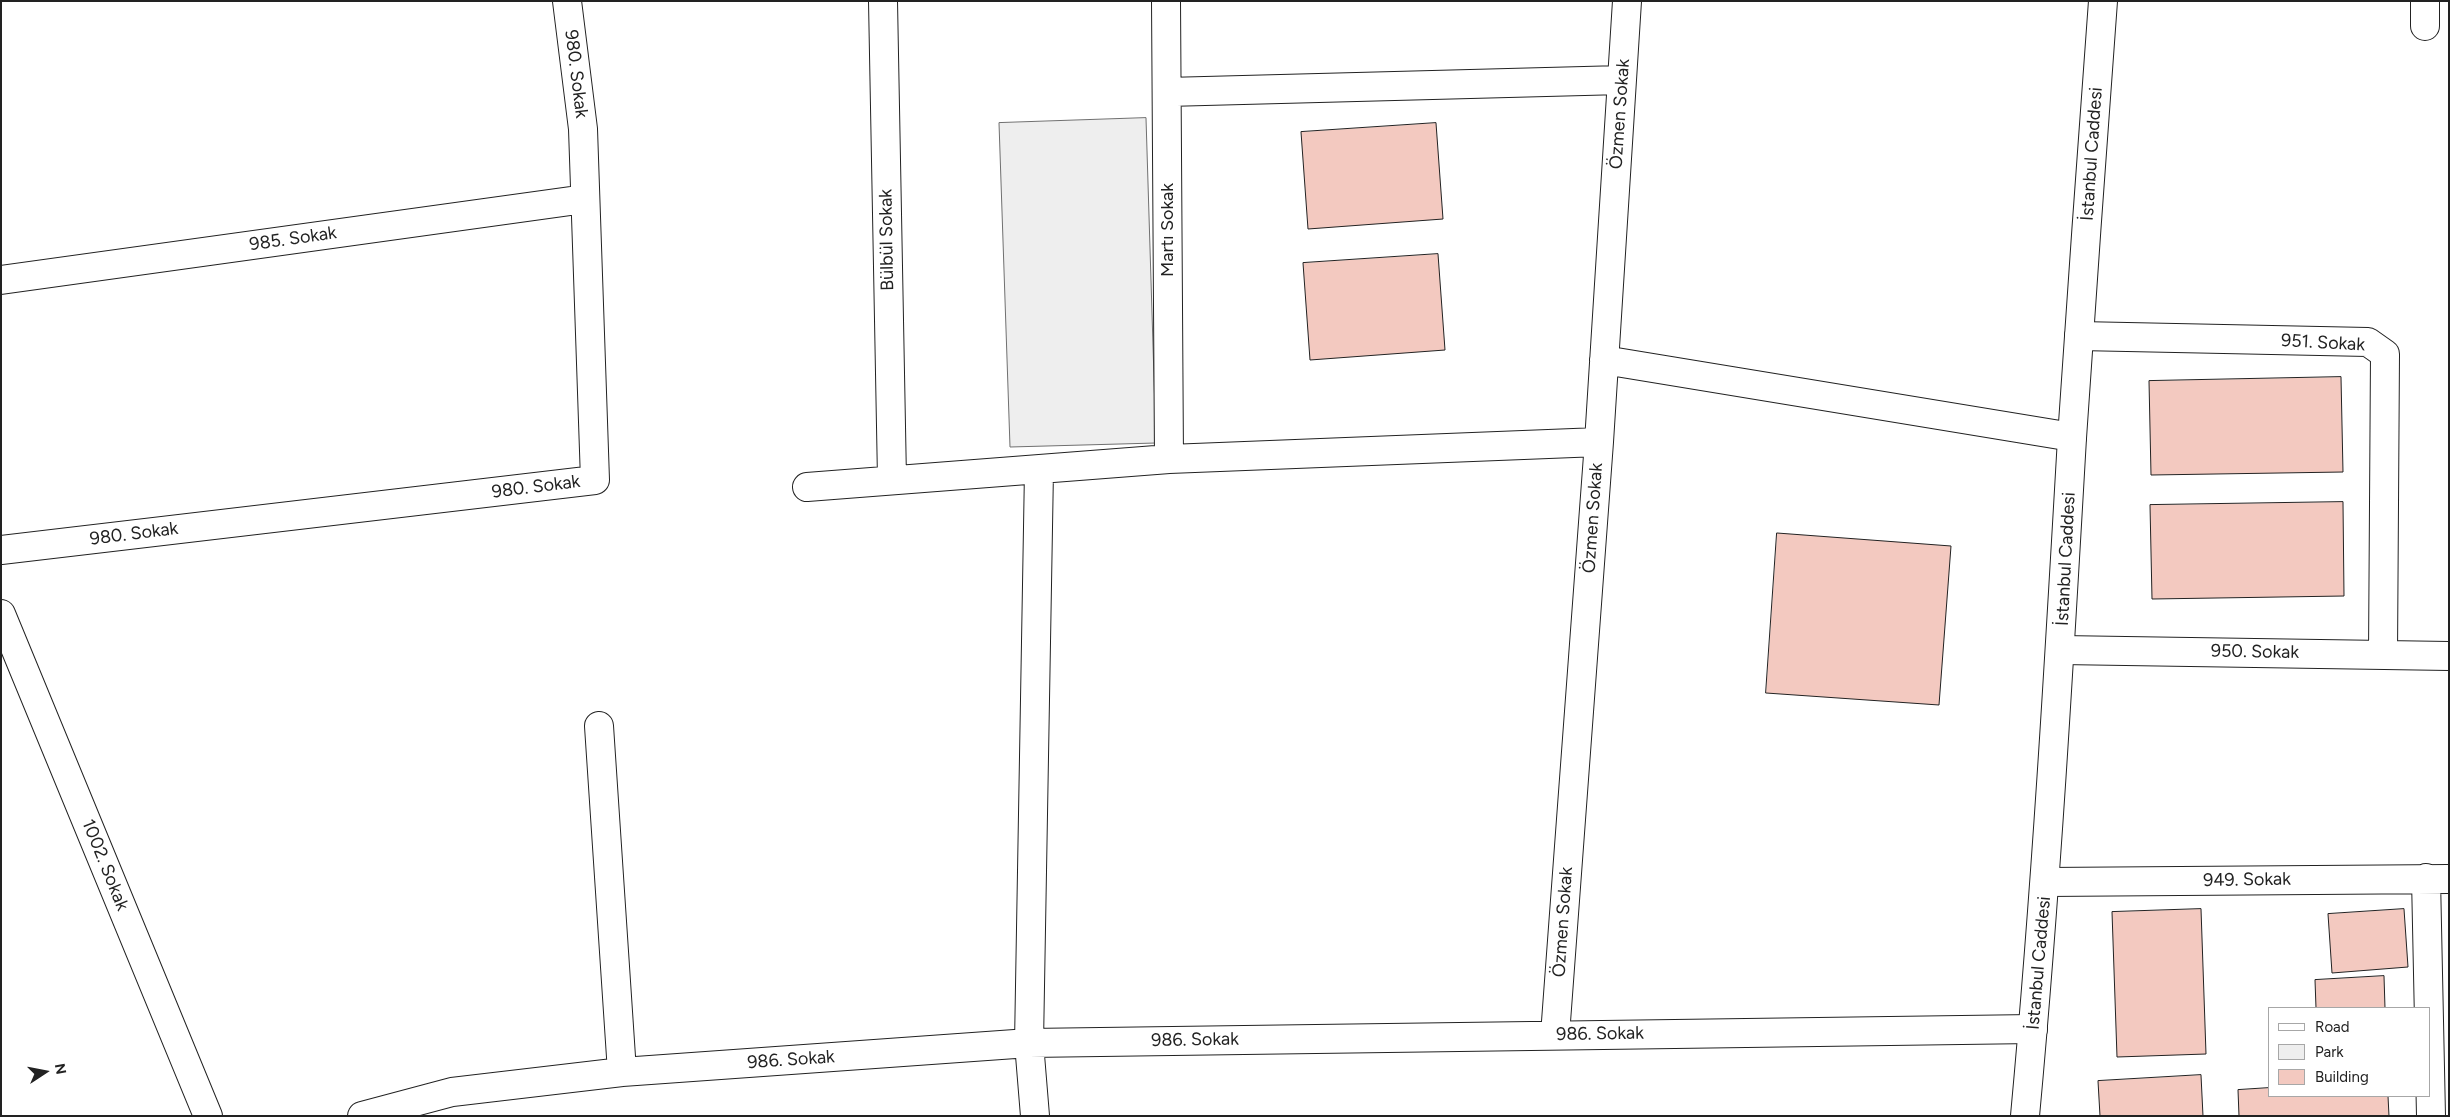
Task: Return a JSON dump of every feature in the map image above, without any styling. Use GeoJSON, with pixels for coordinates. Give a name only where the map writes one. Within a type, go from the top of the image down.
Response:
{"type":"FeatureCollection","features":[{"type":"Feature","properties":{"kind":"street","name":"980. Sokak"},"geometry":{"type":"LineString","coordinates":[[1,550],[594,480],[583,129],[567,1]]}},
{"type":"Feature","properties":{"kind":"street","name":"Bülbül Sokak"},"geometry":{"type":"LineString","coordinates":[[882,1],[892,479]]}},
{"type":"Feature","properties":{"kind":"street","name":"Martı Sokak"},"geometry":{"type":"LineString","coordinates":[[1166,1],[1169,459]]}},
{"type":"Feature","properties":{"kind":"street","name":"Özmen Sokak"},"geometry":{"type":"LineString","coordinates":[[1555,1035],[1599,442],[1627,1]]}},
{"type":"Feature","properties":{"kind":"street","name":"İstanbul Caddesi"},"geometry":{"type":"LineString","coordinates":[[2025,1116],[2046,882],[2072,437],[2103,1]]}},
{"type":"Feature","properties":{"kind":"street"},"geometry":{"type":"LineString","coordinates":[[1167,92],[1622,80]]}},
{"type":"Feature","properties":{"kind":"street","name":"985. Sokak"},"geometry":{"type":"LineString","coordinates":[[1,280],[586,198]]}},
{"type":"Feature","properties":{"kind":"street","name":"951. Sokak"},"geometry":{"type":"LineString","coordinates":[[2079,336],[2368,342],[2385,354],[2383,654]]}},
{"type":"Feature","properties":{"kind":"street"},"geometry":{"type":"LineString","coordinates":[[1604,360],[2072,437]]}},
{"type":"Feature","properties":{"kind":"street"},"geometry":{"type":"LineString","coordinates":[[808,487],[1169,459],[1599,442]]}},
{"type":"Feature","properties":{"kind":"street"},"geometry":{"type":"LineString","coordinates":[[1035,1116],[1029,1043],[1039,470]]}},
{"type":"Feature","properties":{"kind":"street","name":"1002. Sokak"},"geometry":{"type":"LineString","coordinates":[[1,614],[208,1116]]}},
{"type":"Feature","properties":{"kind":"street","name":"950. Sokak"},"geometry":{"type":"LineString","coordinates":[[2061,650],[2449,656]]}},
{"type":"Feature","properties":{"kind":"street"},"geometry":{"type":"LineString","coordinates":[[599,726],[622,1072]]}},
{"type":"Feature","properties":{"kind":"street"},"geometry":{"type":"LineString","coordinates":[[2431,1116],[2438,879]]}},
{"type":"Feature","properties":{"kind":"street","name":"949. Sokak"},"geometry":{"type":"LineString","coordinates":[[2046,882],[2438,879]]}},
{"type":"Feature","properties":{"kind":"street","name":"986. Sokak"},"geometry":{"type":"LineString","coordinates":[[362,1116],[452,1092],[622,1072],[1029,1043],[2033,1029]]}},
{"type":"Feature","properties":{"kind":"green space"},"geometry":{"type":"Polygon","coordinates":[[[1146,118],[1156,443],[1010,447],[999,123],[1146,118]]]}},
{"type":"Feature","properties":{"kind":"building"},"geometry":{"type":"Polygon","coordinates":[[[1436,123],[1443,219],[1308,229],[1301,132],[1436,123]]]}},
{"type":"Feature","properties":{"kind":"building"},"geometry":{"type":"Polygon","coordinates":[[[1438,254],[1445,350],[1310,360],[1303,263],[1438,254]]]}},
{"type":"Feature","properties":{"kind":"building"},"geometry":{"type":"Polygon","coordinates":[[[2341,377],[2343,472],[2151,475],[2149,381],[2341,377]]]}},
{"type":"Feature","properties":{"kind":"building"},"geometry":{"type":"Polygon","coordinates":[[[2343,502],[2344,596],[2152,599],[2150,505],[2343,502]]]}},
{"type":"Feature","properties":{"kind":"building"},"geometry":{"type":"Polygon","coordinates":[[[1777,533],[1951,546],[1939,705],[1766,693],[1777,533]]]}},
{"type":"Feature","properties":{"kind":"building"},"geometry":{"type":"Polygon","coordinates":[[[2201,909],[2206,1054],[2117,1057],[2112,912],[2201,909]]]}},
{"type":"Feature","properties":{"kind":"building"},"geometry":{"type":"Polygon","coordinates":[[[2404,909],[2408,967],[2332,973],[2328,914],[2404,909]]]}},
{"type":"Feature","properties":{"kind":"building"},"geometry":{"type":"Polygon","coordinates":[[[2384,976],[2385,1007],[2316,1007],[2315,980],[2384,976]]]}},
{"type":"Feature","properties":{"kind":"building"},"geometry":{"type":"Polygon","coordinates":[[[2201,1075],[2203,1116],[2100,1116],[2098,1081],[2201,1075]]]}},
{"type":"Feature","properties":{"kind":"building"},"geometry":{"type":"Polygon","coordinates":[[[2268,1088],[2268,1097],[2388,1097],[2389,1116],[2239,1116],[2238,1090],[2268,1088]]]}}]}
